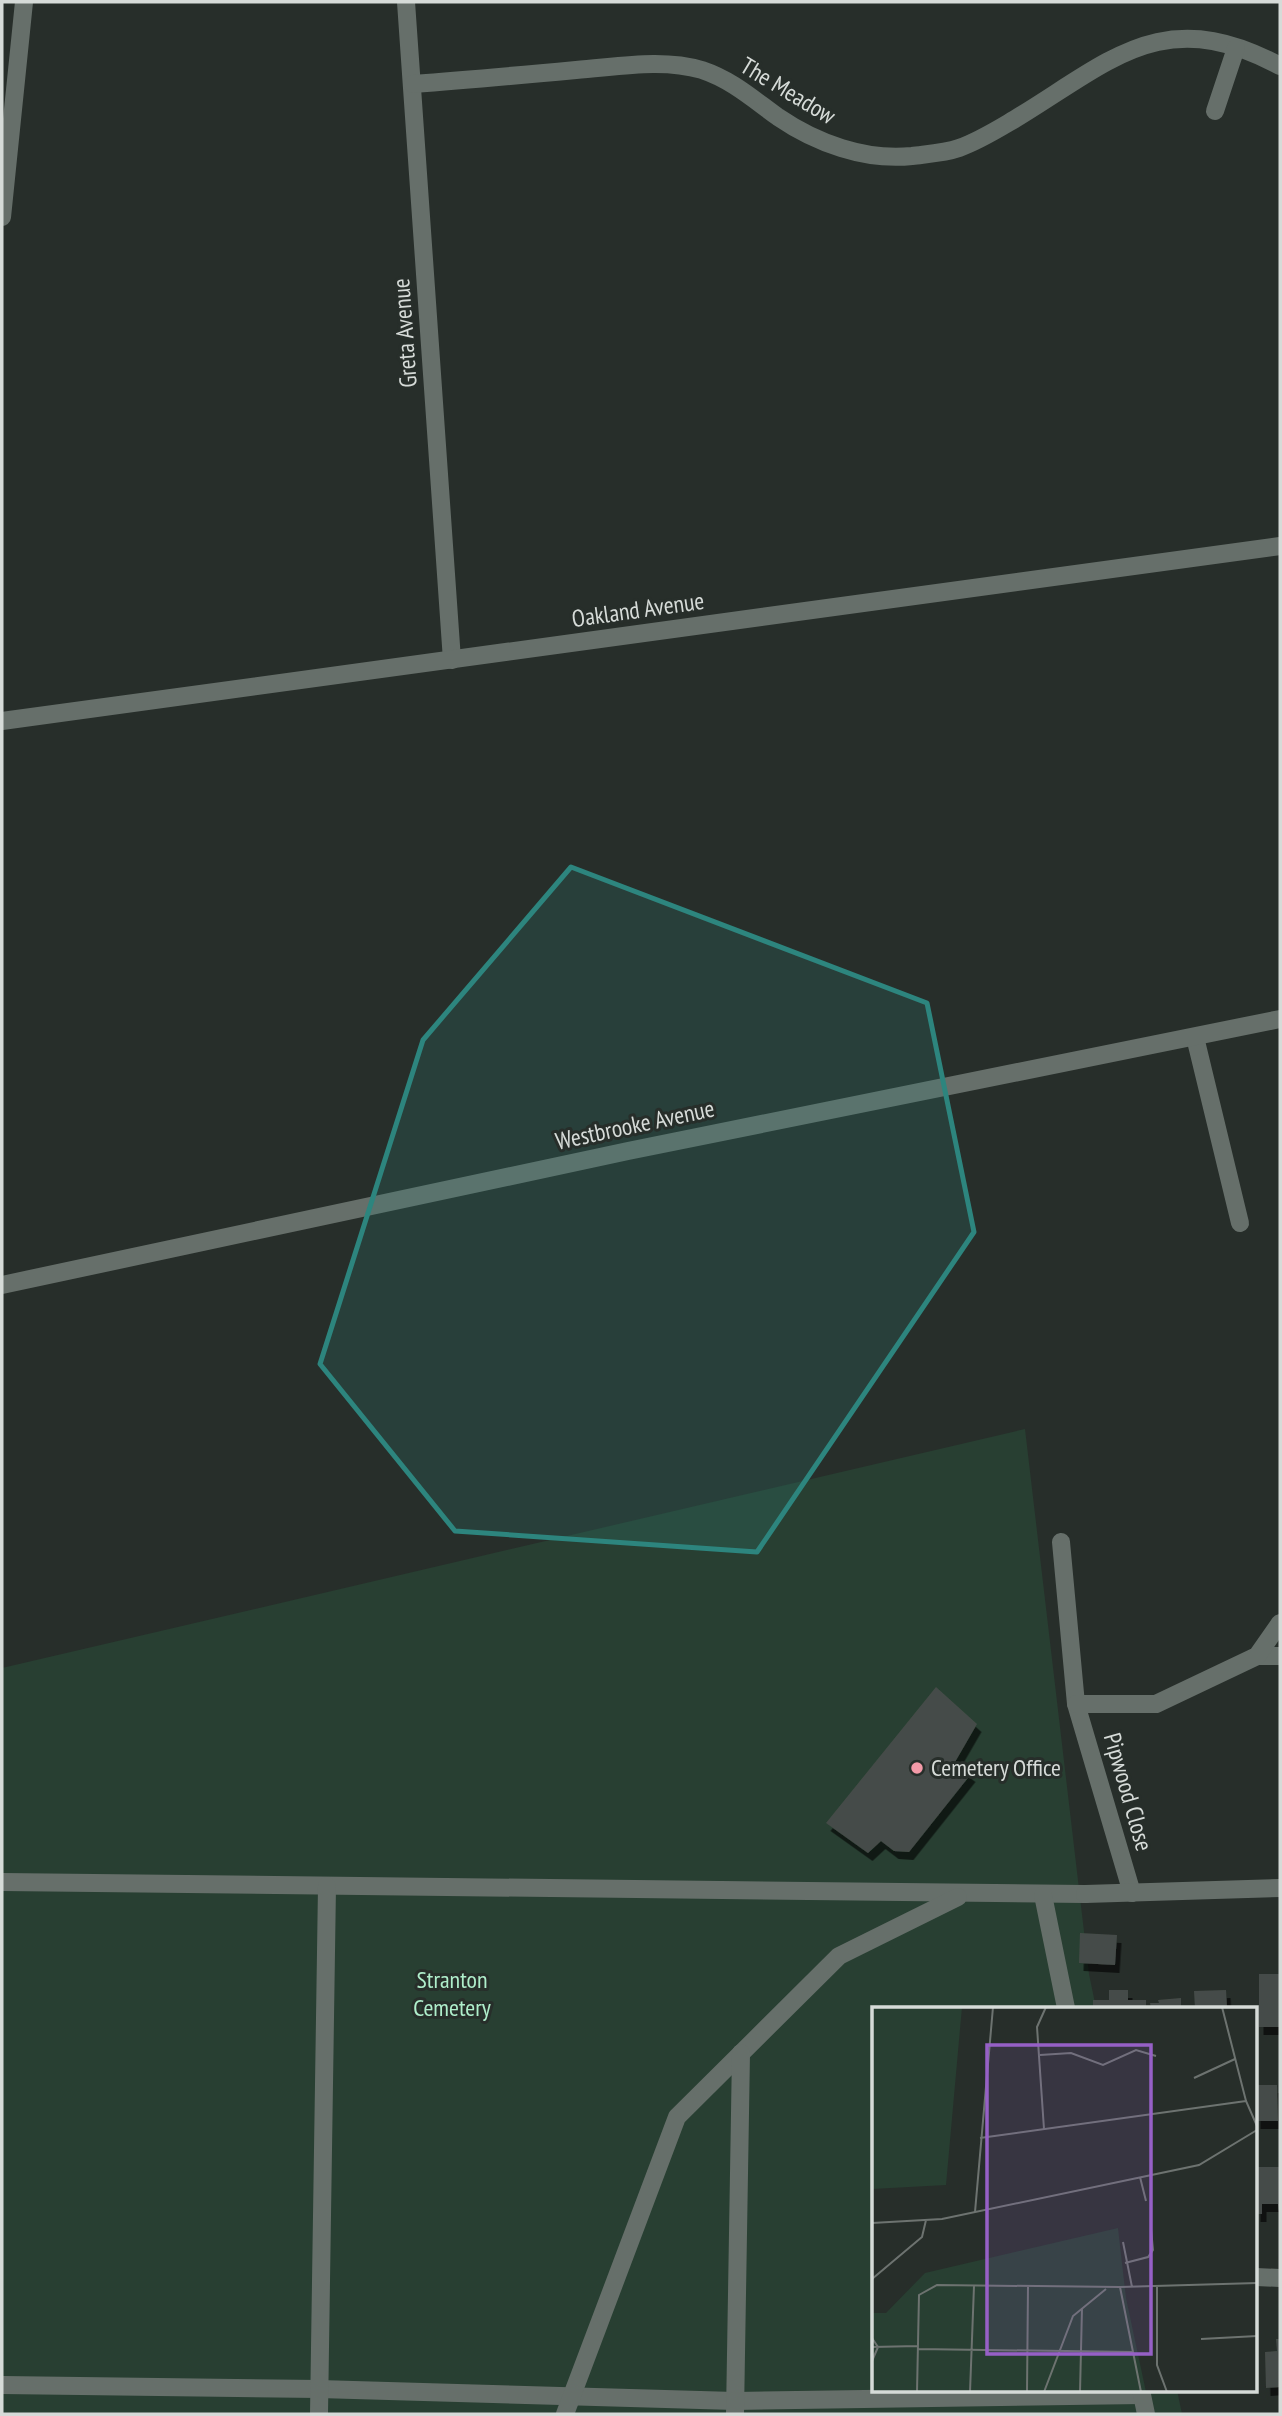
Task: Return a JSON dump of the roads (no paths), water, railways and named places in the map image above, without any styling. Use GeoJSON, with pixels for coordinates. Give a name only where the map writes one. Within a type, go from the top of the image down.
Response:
{"type":"FeatureCollection","features":[{"type":"Feature","properties":{"kind":"street"},"geometry":{"type":"LineString","coordinates":[[2,217],[24,2]]}},
{"type":"Feature","properties":{"kind":"street","name":"Greta Avenue"},"geometry":{"type":"LineString","coordinates":[[406,2],[452,660]]}},
{"type":"Feature","properties":{"kind":"street","name":"The Meadow"},"geometry":{"type":"LineString","coordinates":[[413,84],[659,63],[701,70],[742,88],[802,132],[832,145],[869,154],[909,156],[958,148],[993,132],[1089,69],[1134,47],[1168,39],[1201,40],[1236,48],[1280,66]]}},
{"type":"Feature","properties":{"kind":"street"},"geometry":{"type":"LineString","coordinates":[[1215,111],[1236,48]]}},
{"type":"Feature","properties":{"kind":"street","name":"Oakland Avenue"},"geometry":{"type":"LineString","coordinates":[[2,721],[1280,546]]}},
{"type":"Feature","properties":{"kind":"street","name":"Westbrooke Avenue"},"geometry":{"type":"LineString","coordinates":[[2,1285],[614,1154],[1280,1020]]}},
{"type":"Feature","properties":{"kind":"street"},"geometry":{"type":"LineString","coordinates":[[1195,1037],[1240,1223]]}},
{"type":"Feature","properties":{"kind":"street","name":"Pipwood Close"},"geometry":{"type":"LineString","coordinates":[[1061,1542],[1076,1704],[1132,1893]]}},
{"type":"Feature","properties":{"kind":"street"},"geometry":{"type":"LineString","coordinates":[[1257,1656],[1280,1623]]}},
{"type":"Feature","properties":{"kind":"street","name":"Pipwood Close"},"geometry":{"type":"LineString","coordinates":[[1076,1704],[1156,1703],[1257,1656],[1280,1656]]}},
{"type":"Feature","properties":{"kind":"street"},"geometry":{"type":"LineString","coordinates":[[2,1882],[963,1895],[1280,1888]]}},
{"type":"Feature","properties":{"kind":"street"},"geometry":{"type":"LineString","coordinates":[[319,2414],[327,1886]]}},
{"type":"Feature","properties":{"kind":"street"},"geometry":{"type":"LineString","coordinates":[[565,2414],[677,2117],[839,1956],[963,1895]]}},
{"type":"Feature","properties":{"kind":"street"},"geometry":{"type":"LineString","coordinates":[[1043,1895],[1066,2007]]}},
{"type":"Feature","properties":{"kind":"street"},"geometry":{"type":"LineString","coordinates":[[735,2408],[741,2053]]}},
{"type":"Feature","properties":{"kind":"street"},"geometry":{"type":"LineString","coordinates":[[1258,2277],[1280,2278]]}},
{"type":"Feature","properties":{"kind":"street"},"geometry":{"type":"LineString","coordinates":[[2,2385],[319,2389],[572,2396],[735,2408],[1142,2392],[1146,2414]]}},
{"type":"Feature","properties":{"kind":"place","name":"Cemetery Office"},"geometry":{"type":"Point","coordinates":[917,1768]}},
{"type":"Feature","properties":{"kind":"park label","name":"Stranton Cemetery"},"geometry":{"type":"Point","coordinates":[452,1994]}}]}
